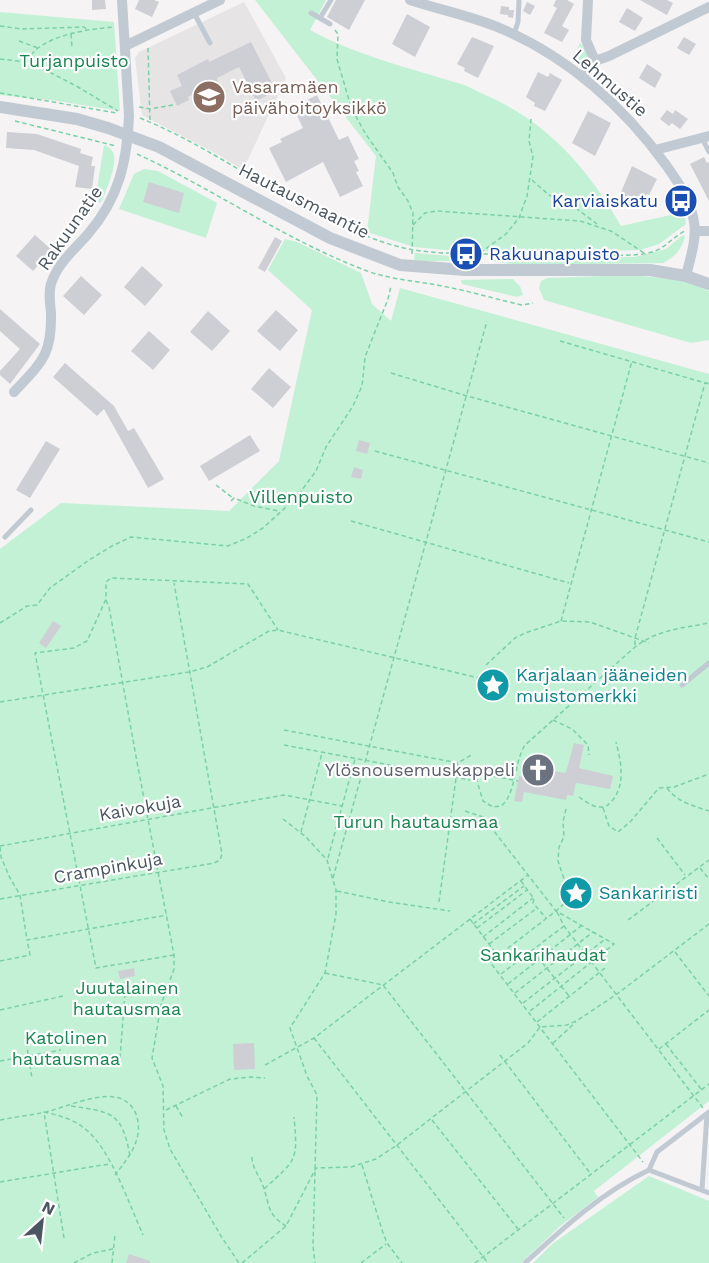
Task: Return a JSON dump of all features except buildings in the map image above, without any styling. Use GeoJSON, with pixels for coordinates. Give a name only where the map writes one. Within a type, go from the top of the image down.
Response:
{"type":"FeatureCollection","features":[{"type":"Feature","properties":{"kind":"street","name":"Rakuunatie"},"geometry":{"type":"LineString","coordinates":[[14,392],[46,355],[51,331],[51,284],[57,268],[99,220],[113,198],[120,180],[129,135],[122,0]]}},
{"type":"Feature","properties":{"kind":"street"},"geometry":{"type":"LineString","coordinates":[[125,46],[220,0]]}},
{"type":"Feature","properties":{"kind":"street","name":"Lehmustie"},"geometry":{"type":"LineString","coordinates":[[410,0],[483,21],[514,34],[550,54],[582,77],[625,116],[656,150],[677,180],[692,211],[695,231],[686,276]]}},
{"type":"Feature","properties":{"kind":"street"},"geometry":{"type":"LineString","coordinates":[[588,0],[586,40],[595,61]]}},
{"type":"Feature","properties":{"kind":"street"},"geometry":{"type":"LineString","coordinates":[[582,77],[595,61],[709,7]]}},
{"type":"Feature","properties":{"kind":"street","name":"Hautausmaantie"},"geometry":{"type":"LineString","coordinates":[[0,107],[77,119],[129,135],[174,153],[330,238],[356,250],[400,265],[451,270],[650,270],[686,276],[709,284]]}},
{"type":"Feature","properties":{"kind":"street"},"geometry":{"type":"LineString","coordinates":[[656,150],[706,137]]}},
{"type":"Feature","properties":{"kind":"street"},"geometry":{"type":"LineString","coordinates":[[695,231],[709,231]]}},
{"type":"Feature","properties":{"kind":"lane"},"geometry":{"type":"LineString","coordinates":[[320,18],[331,0]]}},
{"type":"Feature","properties":{"kind":"lane"},"geometry":{"type":"LineString","coordinates":[[514,34],[518,22],[519,0]]}},
{"type":"Feature","properties":{"kind":"lane"},"geometry":{"type":"LineString","coordinates":[[194,13],[210,43]]}},
{"type":"Feature","properties":{"kind":"lane"},"geometry":{"type":"LineString","coordinates":[[311,13],[330,24]]}},
{"type":"Feature","properties":{"kind":"lane"},"geometry":{"type":"LineString","coordinates":[[706,137],[709,152]]}},
{"type":"Feature","properties":{"kind":"lane"},"geometry":{"type":"LineString","coordinates":[[5,537],[30,510]]}},
{"type":"Feature","properties":{"kind":"lane"},"geometry":{"type":"LineString","coordinates":[[682,685],[709,663]]}},
{"type":"Feature","properties":{"kind":"lane"},"geometry":{"type":"LineString","coordinates":[[702,1190],[708,1113]]}},
{"type":"Feature","properties":{"kind":"lane"},"geometry":{"type":"LineString","coordinates":[[525,1263],[568,1223],[626,1181],[649,1170],[657,1152],[708,1113]]}},
{"type":"Feature","properties":{"kind":"lane"},"geometry":{"type":"LineString","coordinates":[[649,1170],[709,1193]]}},
{"type":"Feature","properties":{"kind":"path"},"geometry":{"type":"LineString","coordinates":[[0,26],[22,29],[84,27],[87,30]]}},
{"type":"Feature","properties":{"kind":"path"},"geometry":{"type":"LineString","coordinates":[[27,62],[31,54],[40,48],[71,33],[115,27]]}},
{"type":"Feature","properties":{"kind":"path"},"geometry":{"type":"LineString","coordinates":[[71,33],[72,48]]}},
{"type":"Feature","properties":{"kind":"path"},"geometry":{"type":"LineString","coordinates":[[338,34],[337,59],[351,107],[365,133],[393,173],[413,213],[412,250]]}},
{"type":"Feature","properties":{"kind":"path"},"geometry":{"type":"LineString","coordinates":[[19,41],[40,48]]}},
{"type":"Feature","properties":{"kind":"path"},"geometry":{"type":"LineString","coordinates":[[148,47],[150,122]]}},
{"type":"Feature","properties":{"kind":"path"},"geometry":{"type":"LineString","coordinates":[[0,59],[27,62],[78,87],[121,114],[0,93]]}},
{"type":"Feature","properties":{"kind":"path"},"geometry":{"type":"LineString","coordinates":[[138,107],[150,109],[173,105]]}},
{"type":"Feature","properties":{"kind":"path"},"geometry":{"type":"LineString","coordinates":[[139,118],[340,225],[412,250],[566,256],[644,253],[663,247],[682,233],[695,231]]}},
{"type":"Feature","properties":{"kind":"path"},"geometry":{"type":"LineString","coordinates":[[479,254],[507,234],[519,218],[531,179],[533,157],[529,141],[531,119]]}},
{"type":"Feature","properties":{"kind":"path"},"geometry":{"type":"LineString","coordinates":[[8,120],[115,146]]}},
{"type":"Feature","properties":{"kind":"path"},"geometry":{"type":"LineString","coordinates":[[531,179],[549,195],[569,203],[599,226],[644,253]]}},
{"type":"Feature","properties":{"kind":"path"},"geometry":{"type":"LineString","coordinates":[[413,225],[424,213],[437,211],[580,221],[599,226]]}},
{"type":"Feature","properties":{"kind":"path"},"geometry":{"type":"LineString","coordinates":[[0,623],[27,606],[37,605],[50,588],[89,560],[131,537],[228,546],[263,528],[296,498],[316,471],[326,447],[353,406],[362,386],[365,357],[391,286]]}},
{"type":"Feature","properties":{"kind":"path"},"geometry":{"type":"LineString","coordinates":[[333,878],[487,321]]}},
{"type":"Feature","properties":{"kind":"path"},"geometry":{"type":"LineString","coordinates":[[560,341],[709,384]]}},
{"type":"Feature","properties":{"kind":"path"},"geometry":{"type":"LineString","coordinates":[[561,621],[632,361]]}},
{"type":"Feature","properties":{"kind":"path"},"geometry":{"type":"LineString","coordinates":[[391,373],[709,463]]}},
{"type":"Feature","properties":{"kind":"path"},"geometry":{"type":"LineString","coordinates":[[635,647],[635,638],[705,383]]}},
{"type":"Feature","properties":{"kind":"path"},"geometry":{"type":"LineString","coordinates":[[375,451],[709,542]]}},
{"type":"Feature","properties":{"kind":"path"},"geometry":{"type":"LineString","coordinates":[[216,485],[234,498],[254,506],[280,512]]}},
{"type":"Feature","properties":{"kind":"path"},"geometry":{"type":"LineString","coordinates":[[231,501],[234,498]]}},
{"type":"Feature","properties":{"kind":"path"},"geometry":{"type":"LineString","coordinates":[[351,521],[570,584]]}},
{"type":"Feature","properties":{"kind":"path"},"geometry":{"type":"LineString","coordinates":[[278,630],[248,584],[111,578],[105,582],[106,599],[174,955],[174,969],[160,1005],[152,1058],[163,1086],[164,1130],[170,1149],[221,1236],[240,1263],[286,1226],[316,1168]]}},
{"type":"Feature","properties":{"kind":"path"},"geometry":{"type":"LineString","coordinates":[[174,581],[215,807]]}},
{"type":"Feature","properties":{"kind":"path"},"geometry":{"type":"LineString","coordinates":[[106,599],[87,641],[82,645],[35,653],[69,832],[96,968],[174,955]]}},
{"type":"Feature","properties":{"kind":"path"},"geometry":{"type":"LineString","coordinates":[[486,666],[515,638],[561,621],[590,622],[649,643]]}},
{"type":"Feature","properties":{"kind":"path"},"geometry":{"type":"LineString","coordinates":[[518,781],[513,780],[471,772],[477,781],[483,801],[493,807],[501,806],[506,802],[513,780],[519,756],[525,745],[635,647],[661,632],[709,623]]}},
{"type":"Feature","properties":{"kind":"path"},"geometry":{"type":"LineString","coordinates":[[0,702],[189,672],[207,667],[269,631],[278,630],[483,679]]}},
{"type":"Feature","properties":{"kind":"path"},"geometry":{"type":"LineString","coordinates":[[553,720],[572,729],[588,745],[589,754]]}},
{"type":"Feature","properties":{"kind":"path"},"geometry":{"type":"LineString","coordinates":[[284,730],[458,763],[473,754]]}},
{"type":"Feature","properties":{"kind":"path"},"geometry":{"type":"LineString","coordinates":[[579,797],[603,808],[611,802],[620,786],[621,768],[616,742]]}},
{"type":"Feature","properties":{"kind":"path"},"geometry":{"type":"LineString","coordinates":[[284,745],[470,780]]}},
{"type":"Feature","properties":{"kind":"path"},"geometry":{"type":"LineString","coordinates":[[301,833],[323,752]]}},
{"type":"Feature","properties":{"kind":"path"},"geometry":{"type":"LineString","coordinates":[[327,860],[355,758]]}},
{"type":"Feature","properties":{"kind":"path"},"geometry":{"type":"LineString","coordinates":[[439,902],[458,763]]}},
{"type":"Feature","properties":{"kind":"path"},"geometry":{"type":"LineString","coordinates":[[603,808],[609,826],[618,832],[630,822],[659,788],[667,788],[709,774]]}},
{"type":"Feature","properties":{"kind":"path"},"geometry":{"type":"LineString","coordinates":[[667,788],[671,794],[684,802],[709,811]]}},
{"type":"Feature","properties":{"kind":"path","name":"Kaivokuja"},"geometry":{"type":"LineString","coordinates":[[0,846],[284,795],[342,806]]}},
{"type":"Feature","properties":{"kind":"path","name":"Crampinkuja"},"geometry":{"type":"LineString","coordinates":[[0,899],[214,863],[220,860],[222,854],[215,807]]}},
{"type":"Feature","properties":{"kind":"path"},"geometry":{"type":"LineString","coordinates":[[566,809],[563,822],[564,837],[559,847],[558,861],[567,888],[574,895],[490,962],[649,1170]]}},
{"type":"Feature","properties":{"kind":"path"},"geometry":{"type":"LineString","coordinates":[[465,811],[483,817],[556,911],[578,945],[708,1113]]}},
{"type":"Feature","properties":{"kind":"path"},"geometry":{"type":"LineString","coordinates":[[284,819],[327,860],[336,890],[336,915],[325,973],[290,1028],[307,1076],[317,1095],[313,1246],[315,1263]]}},
{"type":"Feature","properties":{"kind":"path"},"geometry":{"type":"LineString","coordinates":[[657,838],[686,876]]}},
{"type":"Feature","properties":{"kind":"path"},"geometry":{"type":"LineString","coordinates":[[0,846],[10,878],[20,895],[30,955],[0,961]]}},
{"type":"Feature","properties":{"kind":"path"},"geometry":{"type":"LineString","coordinates":[[628,920],[709,860]]}},
{"type":"Feature","properties":{"kind":"path"},"geometry":{"type":"LineString","coordinates":[[700,867],[709,879]]}},
{"type":"Feature","properties":{"kind":"path"},"geometry":{"type":"LineString","coordinates":[[265,1065],[314,1038],[528,875]]}},
{"type":"Feature","properties":{"kind":"path"},"geometry":{"type":"LineString","coordinates":[[520,881],[546,919]]}},
{"type":"Feature","properties":{"kind":"path"},"geometry":{"type":"LineString","coordinates":[[473,924],[524,886]]}},
{"type":"Feature","properties":{"kind":"path"},"geometry":{"type":"LineString","coordinates":[[336,890],[389,902],[450,911]]}},
{"type":"Feature","properties":{"kind":"path"},"geometry":{"type":"LineString","coordinates":[[477,928],[527,890]]}},
{"type":"Feature","properties":{"kind":"path"},"geometry":{"type":"LineString","coordinates":[[483,937],[533,898]]}},
{"type":"Feature","properties":{"kind":"path"},"geometry":{"type":"LineString","coordinates":[[489,944],[537,908]]}},
{"type":"Feature","properties":{"kind":"path"},"geometry":{"type":"LineString","coordinates":[[529,1013],[614,944],[556,911]]}},
{"type":"Feature","properties":{"kind":"path"},"geometry":{"type":"LineString","coordinates":[[27,940],[167,915]]}},
{"type":"Feature","properties":{"kind":"path"},"geometry":{"type":"LineString","coordinates":[[470,919],[498,956]]}},
{"type":"Feature","properties":{"kind":"path"},"geometry":{"type":"LineString","coordinates":[[552,1044],[578,1020],[617,994],[709,924]]}},
{"type":"Feature","properties":{"kind":"path"},"geometry":{"type":"LineString","coordinates":[[500,975],[564,926]]}},
{"type":"Feature","properties":{"kind":"path"},"geometry":{"type":"LineString","coordinates":[[507,984],[581,926]]}},
{"type":"Feature","properties":{"kind":"path"},"geometry":{"type":"LineString","coordinates":[[514,994],[593,932]]}},
{"type":"Feature","properties":{"kind":"path"},"geometry":{"type":"LineString","coordinates":[[522,1004],[605,939]]}},
{"type":"Feature","properties":{"kind":"path"},"geometry":{"type":"LineString","coordinates":[[533,950],[569,996]]}},
{"type":"Feature","properties":{"kind":"path"},"geometry":{"type":"LineString","coordinates":[[675,951],[709,996]]}},
{"type":"Feature","properties":{"kind":"path"},"geometry":{"type":"LineString","coordinates":[[536,1022],[605,968]]}},
{"type":"Feature","properties":{"kind":"path"},"geometry":{"type":"LineString","coordinates":[[325,973],[383,985],[568,1223]]}},
{"type":"Feature","properties":{"kind":"path"},"geometry":{"type":"LineString","coordinates":[[120,1059],[126,979]]}},
{"type":"Feature","properties":{"kind":"path"},"geometry":{"type":"LineString","coordinates":[[0,1010],[63,996]]}},
{"type":"Feature","properties":{"kind":"path"},"geometry":{"type":"LineString","coordinates":[[659,1050],[708,1011],[709,1016]]}},
{"type":"Feature","properties":{"kind":"path"},"geometry":{"type":"LineString","coordinates":[[316,1168],[351,1167],[376,1159],[398,1145],[505,1062],[528,1043],[540,1028],[578,1020]]}},
{"type":"Feature","properties":{"kind":"path"},"geometry":{"type":"LineString","coordinates":[[25,1035],[32,1078]]}},
{"type":"Feature","properties":{"kind":"path"},"geometry":{"type":"LineString","coordinates":[[314,1038],[488,1263]]}},
{"type":"Feature","properties":{"kind":"path"},"geometry":{"type":"LineString","coordinates":[[666,1044],[702,1090]]}},
{"type":"Feature","properties":{"kind":"path"},"geometry":{"type":"LineString","coordinates":[[0,1061],[61,1050]]}},
{"type":"Feature","properties":{"kind":"path"},"geometry":{"type":"LineString","coordinates":[[500,1055],[591,1174]]}},
{"type":"Feature","properties":{"kind":"path"},"geometry":{"type":"LineString","coordinates":[[165,1110],[230,1079],[264,1078]]}},
{"type":"Feature","properties":{"kind":"path"},"geometry":{"type":"LineString","coordinates":[[475,1263],[709,1084]]}},
{"type":"Feature","properties":{"kind":"path"},"geometry":{"type":"LineString","coordinates":[[0,1120],[44,1112],[101,1097],[114,1097],[130,1104],[136,1112],[139,1133],[130,1156],[115,1175]]}},
{"type":"Feature","properties":{"kind":"path"},"geometry":{"type":"LineString","coordinates":[[70,1105],[101,1110],[117,1120],[126,1133],[130,1156]]}},
{"type":"Feature","properties":{"kind":"path"},"geometry":{"type":"LineString","coordinates":[[175,1105],[183,1118]]}},
{"type":"Feature","properties":{"kind":"path"},"geometry":{"type":"LineString","coordinates":[[44,1112],[82,1126],[97,1139],[143,1235]]}},
{"type":"Feature","properties":{"kind":"path"},"geometry":{"type":"LineString","coordinates":[[44,1112],[63,1238]]}},
{"type":"Feature","properties":{"kind":"path"},"geometry":{"type":"LineString","coordinates":[[264,1189],[294,1158],[296,1144],[294,1117]]}},
{"type":"Feature","properties":{"kind":"path"},"geometry":{"type":"LineString","coordinates":[[431,1119],[518,1230]]}},
{"type":"Feature","properties":{"kind":"path"},"geometry":{"type":"LineString","coordinates":[[252,1156],[252,1165],[264,1189],[271,1214],[286,1226]]}},
{"type":"Feature","properties":{"kind":"path"},"geometry":{"type":"LineString","coordinates":[[0,1182],[110,1163]]}},
{"type":"Feature","properties":{"kind":"path"},"geometry":{"type":"LineString","coordinates":[[362,1164],[387,1243],[402,1263]]}},
{"type":"Feature","properties":{"kind":"path"},"geometry":{"type":"LineString","coordinates":[[112,1263],[115,1235]]}},
{"type":"Feature","properties":{"kind":"path"},"geometry":{"type":"LineString","coordinates":[[361,1263],[387,1243]]}},
{"type":"Feature","properties":{"kind":"path"},"geometry":{"type":"LineString","coordinates":[[74,1263],[93,1253],[113,1250]]}},
{"type":"Feature","properties":{"kind":"path"},"geometry":{"type":"LineString","coordinates":[[80,1259],[82,1263]]}},
{"type":"Feature","properties":{"kind":"shaded area","name":"Vasaramäen päivähoitoyksikkö"},"geometry":{"type":"Polygon","coordinates":[[[244,2],[286,78],[243,170],[142,115],[135,58],[139,52],[244,2]]]}},
{"type":"Feature","properties":{"kind":"green space"},"geometry":{"type":"Polygon","coordinates":[[[255,0],[326,0],[310,30],[365,54],[465,85],[512,108],[549,135],[566,151],[595,186],[621,226],[684,212],[686,224],[659,244],[640,250],[567,252],[457,251],[414,247],[367,232],[376,156],[255,0]]]}},
{"type":"Feature","properties":{"kind":"green space","name":"Turjanpuisto"},"geometry":{"type":"Polygon","coordinates":[[[0,12],[114,22],[120,111],[0,95],[0,12]]]}},
{"type":"Feature","properties":{"kind":"green space"},"geometry":{"type":"Polygon","coordinates":[[[580,43],[586,50],[588,58],[586,64],[581,66],[576,64],[574,56],[580,43]]]}},
{"type":"Feature","properties":{"kind":"green space"},"geometry":{"type":"Polygon","coordinates":[[[104,145],[109,147],[114,155],[114,162],[101,203],[95,201],[104,145]]]}},
{"type":"Feature","properties":{"kind":"green space"},"geometry":{"type":"Polygon","coordinates":[[[144,169],[158,171],[217,203],[206,238],[119,209],[134,174],[144,169]]]}},
{"type":"Feature","properties":{"kind":"green space"},"geometry":{"type":"Polygon","coordinates":[[[683,235],[685,237],[674,256],[663,263],[518,265],[492,261],[492,258],[635,257],[666,249],[683,235]]]}},
{"type":"Feature","properties":{"kind":"green space","name":"Turun hautausmaa"},"geometry":{"type":"Polygon","coordinates":[[[285,239],[297,242],[361,273],[372,304],[391,321],[400,288],[709,374],[709,1101],[594,1191],[598,1197],[559,1227],[521,1263],[0,1263],[0,549],[61,503],[229,511],[279,461],[312,310],[268,270],[285,239]]]}},
{"type":"Feature","properties":{"kind":"green space"},"geometry":{"type":"Polygon","coordinates":[[[415,253],[462,257],[462,261],[414,260],[415,253]]]}},
{"type":"Feature","properties":{"kind":"green space"},"geometry":{"type":"Polygon","coordinates":[[[632,275],[683,280],[709,291],[709,340],[691,343],[544,300],[539,288],[541,281],[547,278],[632,275]]]}},
{"type":"Feature","properties":{"kind":"green space"},"geometry":{"type":"Polygon","coordinates":[[[513,279],[520,286],[523,295],[517,297],[462,284],[461,280],[513,279]]]}},
{"type":"Feature","properties":{"kind":"green space"},"geometry":{"type":"Polygon","coordinates":[[[649,1176],[709,1201],[709,1263],[533,1263],[552,1244],[649,1176]]]}},
{"type":"Feature","properties":{"kind":"place","name":"Vasaramäen päivähoitoyksikkö"},"geometry":{"type":"Point","coordinates":[209,97]}},
{"type":"Feature","properties":{"kind":"place","name":"Karviaiskatu"},"geometry":{"type":"Point","coordinates":[681,201]}},
{"type":"Feature","properties":{"kind":"place","name":"Rakuunapuisto"},"geometry":{"type":"Point","coordinates":[466,254]}},
{"type":"Feature","properties":{"kind":"place","name":"Karjalaan jääneiden muistomerkki"},"geometry":{"type":"Point","coordinates":[493,685]}},
{"type":"Feature","properties":{"kind":"place","name":"Ylösnousemuskappeli"},"geometry":{"type":"Point","coordinates":[538,770]}},
{"type":"Feature","properties":{"kind":"place","name":"Sankariristi"},"geometry":{"type":"Point","coordinates":[576,893]}},
{"type":"Feature","properties":{"kind":"park label","name":"Villenpuisto"},"geometry":{"type":"Point","coordinates":[301,497]}},
{"type":"Feature","properties":{"kind":"park label","name":"Sankarihaudat"},"geometry":{"type":"Point","coordinates":[543,955]}},
{"type":"Feature","properties":{"kind":"park label","name":"Juutalainen hautausmaa"},"geometry":{"type":"Point","coordinates":[127,998]}},
{"type":"Feature","properties":{"kind":"park label","name":"Katolinen hautausmaa"},"geometry":{"type":"Point","coordinates":[66,1048]}}]}
